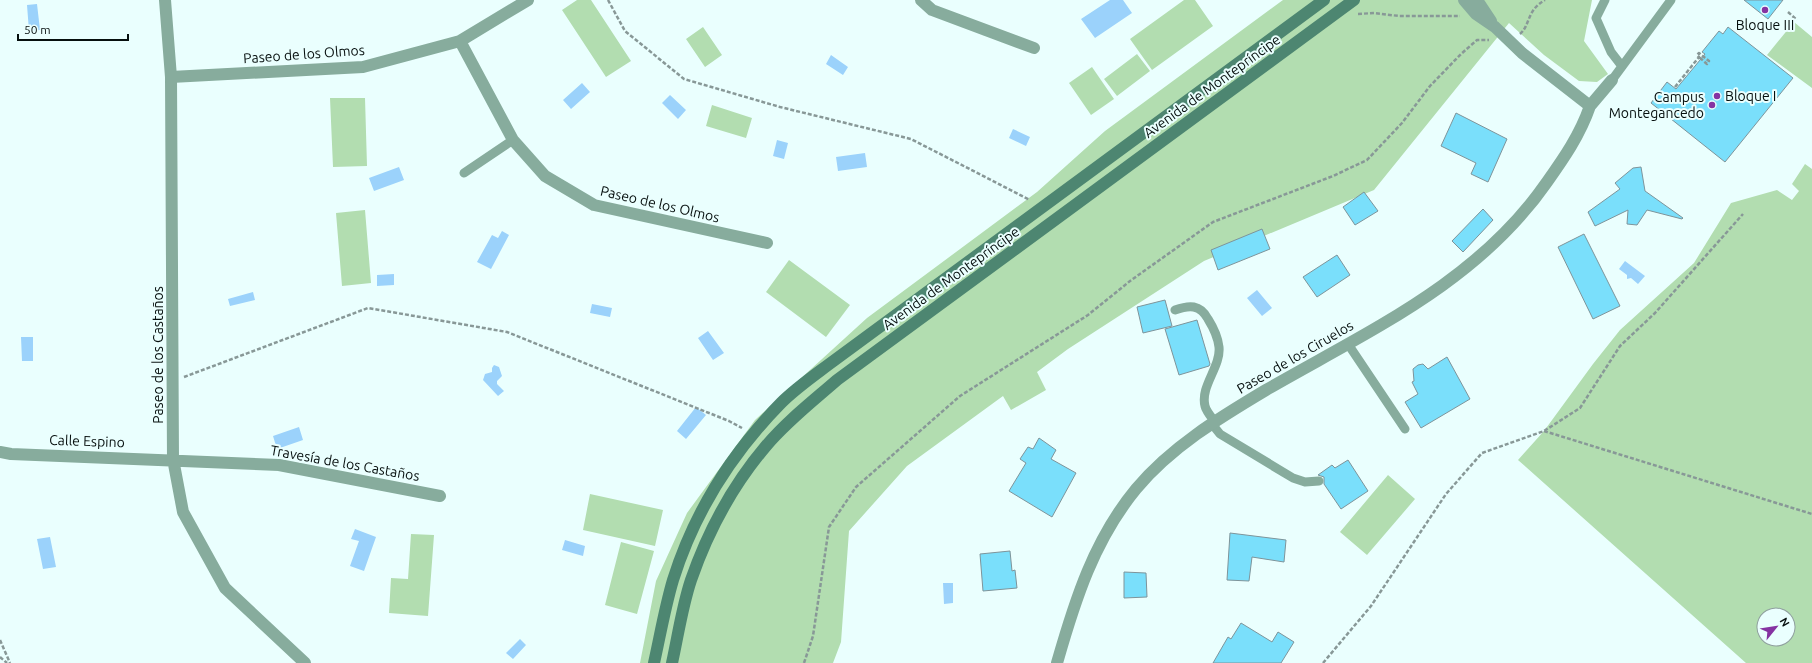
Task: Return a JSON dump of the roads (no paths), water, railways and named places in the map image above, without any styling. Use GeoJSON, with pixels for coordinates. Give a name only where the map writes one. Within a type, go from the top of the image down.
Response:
{"type":"FeatureCollection","features":[{"type":"Feature","properties":{"kind":"street","name":"Paseo de los Castaños"},"geometry":{"type":"LineString","coordinates":[[164,0],[171,77],[173,460],[183,512],[224,588],[305,663]]}},
{"type":"Feature","properties":{"kind":"street","name":"Paseo de los Olmos"},"geometry":{"type":"LineString","coordinates":[[171,77],[363,67],[460,41],[528,0]]}},
{"type":"Feature","properties":{"kind":"street"},"geometry":{"type":"LineString","coordinates":[[921,0],[932,10],[1034,48]]}},
{"type":"Feature","properties":{"kind":"street","name":"Avenida de Montepríncipe"},"geometry":{"type":"LineString","coordinates":[[654,663],[673,580],[691,532],[712,491],[736,454],[782,403],[828,365],[1324,0]]}},
{"type":"Feature","properties":{"kind":"street","name":"Avenida de Montepríncipe"},"geometry":{"type":"LineString","coordinates":[[672,663],[691,581],[706,541],[726,502],[766,446],[794,416],[837,380],[1354,0]]}},
{"type":"Feature","properties":{"kind":"street"},"geometry":{"type":"LineString","coordinates":[[1464,0],[1476,14],[1495,27],[1522,54],[1590,106],[1612,80]]}},
{"type":"Feature","properties":{"kind":"street"},"geometry":{"type":"LineString","coordinates":[[1477,0],[1495,27]]}},
{"type":"Feature","properties":{"kind":"street","name":"Paseo de los Olmos"},"geometry":{"type":"LineString","coordinates":[[460,41],[513,140],[545,176],[594,205],[767,243]]}},
{"type":"Feature","properties":{"kind":"street","name":"Paseo de los Ciruelos"},"geometry":{"type":"LineString","coordinates":[[1057,663],[1078,593],[1088,568],[1117,515],[1136,489],[1164,460],[1190,438],[1213,423],[1400,315],[1429,296],[1470,265],[1504,235],[1533,202],[1574,143],[1583,126],[1590,106]]}},
{"type":"Feature","properties":{"kind":"street","name":"Calle Espino"},"geometry":{"type":"LineString","coordinates":[[0,452],[11,454],[173,460]]}},
{"type":"Feature","properties":{"kind":"street","name":"Travesía de los Castaños"},"geometry":{"type":"LineString","coordinates":[[173,460],[279,465],[440,496]]}},
{"type":"Feature","properties":{"kind":"lane"},"geometry":{"type":"LineString","coordinates":[[1605,0],[1596,18],[1611,52],[1622,65]]}},
{"type":"Feature","properties":{"kind":"lane"},"geometry":{"type":"LineString","coordinates":[[1612,80],[1671,0]]}},
{"type":"Feature","properties":{"kind":"lane"},"geometry":{"type":"LineString","coordinates":[[464,173],[513,140]]}},
{"type":"Feature","properties":{"kind":"lane"},"geometry":{"type":"LineString","coordinates":[[1175,310],[1187,306],[1197,306],[1205,314],[1212,326],[1220,348],[1215,367],[1206,389],[1205,406],[1220,434],[1293,478],[1305,482],[1319,481]]}},
{"type":"Feature","properties":{"kind":"lane"},"geometry":{"type":"LineString","coordinates":[[1348,344],[1405,429]]}},
{"type":"Feature","properties":{"kind":"water"},"geometry":{"type":"Polygon","coordinates":[[[1110,0],[1123,0],[1132,13],[1095,38],[1081,19],[1110,0]]]}},
{"type":"Feature","properties":{"kind":"water"},"geometry":{"type":"Polygon","coordinates":[[[37,4],[40,30],[29,31],[27,5],[37,4]]]}},
{"type":"Feature","properties":{"kind":"water"},"geometry":{"type":"Polygon","coordinates":[[[831,55],[848,67],[843,75],[826,64],[831,55]]]}},
{"type":"Feature","properties":{"kind":"water"},"geometry":{"type":"Polygon","coordinates":[[[582,83],[590,92],[571,109],[563,100],[582,83]]]}},
{"type":"Feature","properties":{"kind":"water"},"geometry":{"type":"Polygon","coordinates":[[[670,95],[686,110],[678,119],[662,103],[670,95]]]}},
{"type":"Feature","properties":{"kind":"water"},"geometry":{"type":"Polygon","coordinates":[[[1013,129],[1030,137],[1026,146],[1009,138],[1013,129]]]}},
{"type":"Feature","properties":{"kind":"water"},"geometry":{"type":"Polygon","coordinates":[[[777,140],[788,143],[784,159],[773,156],[777,140]]]}},
{"type":"Feature","properties":{"kind":"water"},"geometry":{"type":"Polygon","coordinates":[[[865,153],[867,167],[838,171],[836,157],[865,153]]]}},
{"type":"Feature","properties":{"kind":"water"},"geometry":{"type":"Polygon","coordinates":[[[399,167],[404,180],[374,191],[369,178],[399,167]]]}},
{"type":"Feature","properties":{"kind":"water"},"geometry":{"type":"Polygon","coordinates":[[[502,231],[509,235],[491,269],[477,262],[492,235],[498,238],[502,231]]]}},
{"type":"Feature","properties":{"kind":"water"},"geometry":{"type":"Polygon","coordinates":[[[1625,261],[1645,276],[1638,284],[1631,278],[1627,279],[1627,275],[1619,269],[1625,261]]]}},
{"type":"Feature","properties":{"kind":"water"},"geometry":{"type":"Polygon","coordinates":[[[394,274],[394,285],[377,286],[377,275],[394,274]]]}},
{"type":"Feature","properties":{"kind":"water"},"geometry":{"type":"Polygon","coordinates":[[[1257,290],[1272,308],[1262,316],[1247,298],[1257,290]]]}},
{"type":"Feature","properties":{"kind":"water"},"geometry":{"type":"Polygon","coordinates":[[[253,292],[255,300],[230,306],[228,299],[253,292]]]}},
{"type":"Feature","properties":{"kind":"water"},"geometry":{"type":"Polygon","coordinates":[[[592,304],[612,308],[610,317],[590,313],[592,304]]]}},
{"type":"Feature","properties":{"kind":"water"},"geometry":{"type":"Polygon","coordinates":[[[708,331],[724,353],[713,360],[698,338],[708,331]]]}},
{"type":"Feature","properties":{"kind":"water"},"geometry":{"type":"Polygon","coordinates":[[[21,337],[33,337],[33,361],[22,361],[21,337]]]}},
{"type":"Feature","properties":{"kind":"water"},"geometry":{"type":"Polygon","coordinates":[[[494,365],[499,367],[502,376],[497,381],[497,384],[504,391],[498,396],[483,380],[485,374],[492,372],[494,365]]]}},
{"type":"Feature","properties":{"kind":"water"},"geometry":{"type":"Polygon","coordinates":[[[696,407],[706,415],[686,439],[677,431],[696,407]]]}},
{"type":"Feature","properties":{"kind":"water"},"geometry":{"type":"Polygon","coordinates":[[[299,427],[303,440],[277,449],[273,436],[299,427]]]}},
{"type":"Feature","properties":{"kind":"water"},"geometry":{"type":"Polygon","coordinates":[[[355,529],[376,537],[364,571],[350,566],[359,541],[351,539],[355,529]]]}},
{"type":"Feature","properties":{"kind":"water"},"geometry":{"type":"Polygon","coordinates":[[[50,537],[56,567],[43,569],[37,539],[50,537]]]}},
{"type":"Feature","properties":{"kind":"water"},"geometry":{"type":"Polygon","coordinates":[[[565,540],[585,546],[583,556],[562,550],[565,540]]]}},
{"type":"Feature","properties":{"kind":"water"},"geometry":{"type":"Polygon","coordinates":[[[943,583],[953,583],[953,603],[944,604],[943,583]]]}},
{"type":"Feature","properties":{"kind":"water"},"geometry":{"type":"Polygon","coordinates":[[[520,639],[526,645],[513,659],[506,653],[520,639]]]}},
{"type":"Feature","properties":{"kind":"place","name":"Bloque III"},"geometry":{"type":"Point","coordinates":[1765,10]}},
{"type":"Feature","properties":{"kind":"place","name":"Bloque I"},"geometry":{"type":"Point","coordinates":[1717,96]}},
{"type":"Feature","properties":{"kind":"place","name":"Campus Montegancedo"},"geometry":{"type":"Point","coordinates":[1712,105]}}]}
